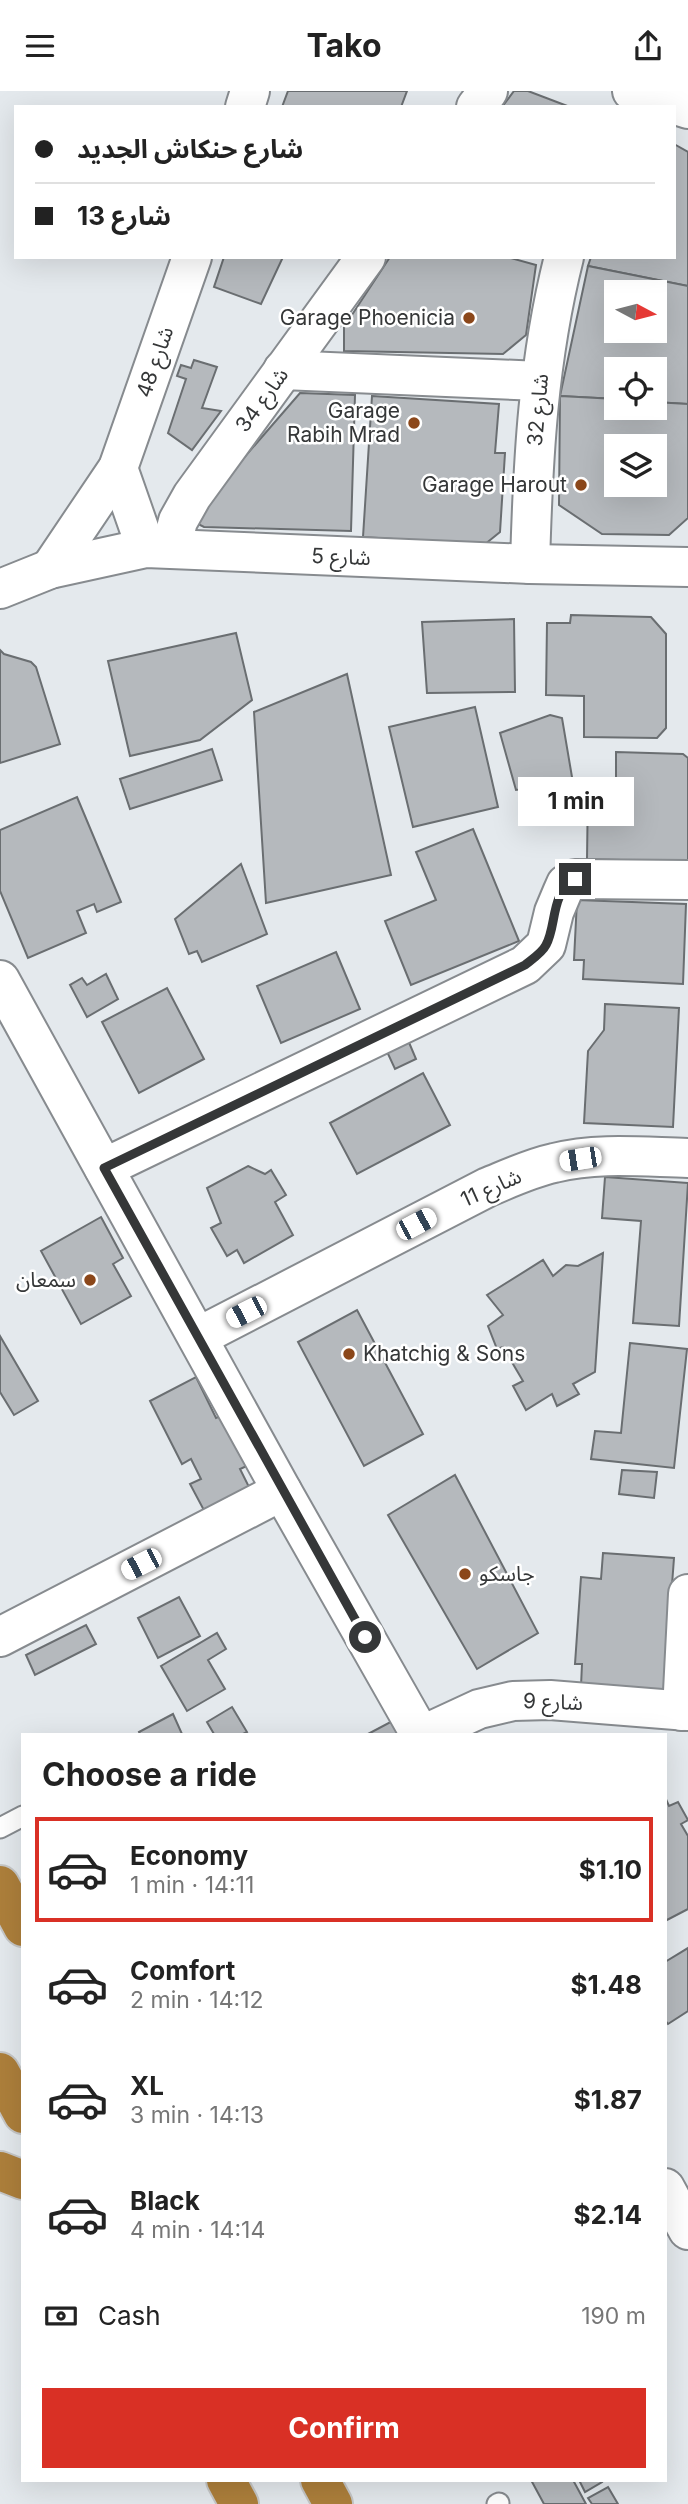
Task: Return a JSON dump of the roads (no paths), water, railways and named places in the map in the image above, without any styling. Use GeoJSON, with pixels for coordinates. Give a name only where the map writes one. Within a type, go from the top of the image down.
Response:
{"type":"FeatureCollection","features":[{"type":"Feature","properties":{"kind":"highway"},"geometry":{"type":"LineString","coordinates":[[0,1885],[21,1923]]}},
{"type":"Feature","properties":{"kind":"highway"},"geometry":{"type":"LineString","coordinates":[[0,2072],[21,2110]]}},
{"type":"Feature","properties":{"kind":"highway"},"geometry":{"type":"LineString","coordinates":[[0,2171],[21,2179]]}},
{"type":"Feature","properties":{"kind":"highway"},"geometry":{"type":"LineString","coordinates":[[227,2482],[239,2504]]}},
{"type":"Feature","properties":{"kind":"highway"},"geometry":{"type":"LineString","coordinates":[[321,2482],[333,2504]]}},
{"type":"Feature","properties":{"kind":"street"},"geometry":{"type":"LineString","coordinates":[[630,91],[675,105]]}},
{"type":"Feature","properties":{"kind":"street","name":"شارع 48"},"geometry":{"type":"LineString","coordinates":[[50,569],[118,468],[191,259]]}},
{"type":"Feature","properties":{"kind":"street","name":"شارع 34"},"geometry":{"type":"LineString","coordinates":[[158,548],[192,496],[365,259]]}},
{"type":"Feature","properties":{"kind":"street","name":"شارع 32"},"geometry":{"type":"LineString","coordinates":[[530,564],[540,381],[552,305],[564,259]]}},
{"type":"Feature","properties":{"kind":"street"},"geometry":{"type":"LineString","coordinates":[[283,370],[540,381]]}},
{"type":"Feature","properties":{"kind":"street"},"geometry":{"type":"LineString","coordinates":[[118,468],[158,548]]}},
{"type":"Feature","properties":{"kind":"street","name":"شارع 5"},"geometry":{"type":"LineString","coordinates":[[0,589],[50,569],[158,548],[530,564],[688,567]]}},
{"type":"Feature","properties":{"kind":"street"},"geometry":{"type":"LineString","coordinates":[[104,1168],[525,965],[546,946],[554,912],[562,893],[566,884],[575,879],[688,880]]}},
{"type":"Feature","properties":{"kind":"street"},"geometry":{"type":"LineString","coordinates":[[0,980],[282,1491],[421,1733]]}},
{"type":"Feature","properties":{"kind":"street","name":"شارع 11"},"geometry":{"type":"LineString","coordinates":[[198,1336],[488,1187],[523,1173],[554,1163],[605,1155],[688,1159]]}},
{"type":"Feature","properties":{"kind":"street"},"geometry":{"type":"LineString","coordinates":[[0,1637],[282,1491]]}},
{"type":"Feature","properties":{"kind":"street"},"geometry":{"type":"LineString","coordinates":[[685,1711],[688,1594]]}},
{"type":"Feature","properties":{"kind":"street","name":"شارع 9"},"geometry":{"type":"LineString","coordinates":[[424,1733],[479,1709],[513,1701],[550,1700],[685,1711]]}},
{"type":"Feature","properties":{"kind":"street"},"geometry":{"type":"LineString","coordinates":[[667,2192],[688,2230]]}},
{"type":"Feature","properties":{"kind":"lane"},"geometry":{"type":"LineString","coordinates":[[0,1828],[21,1817]]}},
{"type":"Feature","properties":{"kind":"place","name":"Garage Phoenicia"},"geometry":{"type":"Point","coordinates":[469,318]}},
{"type":"Feature","properties":{"kind":"place","name":"Garage Rabih Mrad"},"geometry":{"type":"Point","coordinates":[414,423]}},
{"type":"Feature","properties":{"kind":"place","name":"Garage Harout"},"geometry":{"type":"Point","coordinates":[581,485]}},
{"type":"Feature","properties":{"kind":"place","name":"سمعان"},"geometry":{"type":"Point","coordinates":[90,1280]}},
{"type":"Feature","properties":{"kind":"place","name":"Khatchig & Sons"},"geometry":{"type":"Point","coordinates":[349,1354]}},
{"type":"Feature","properties":{"kind":"place","name":"جاسكو"},"geometry":{"type":"Point","coordinates":[465,1574]}}]}
